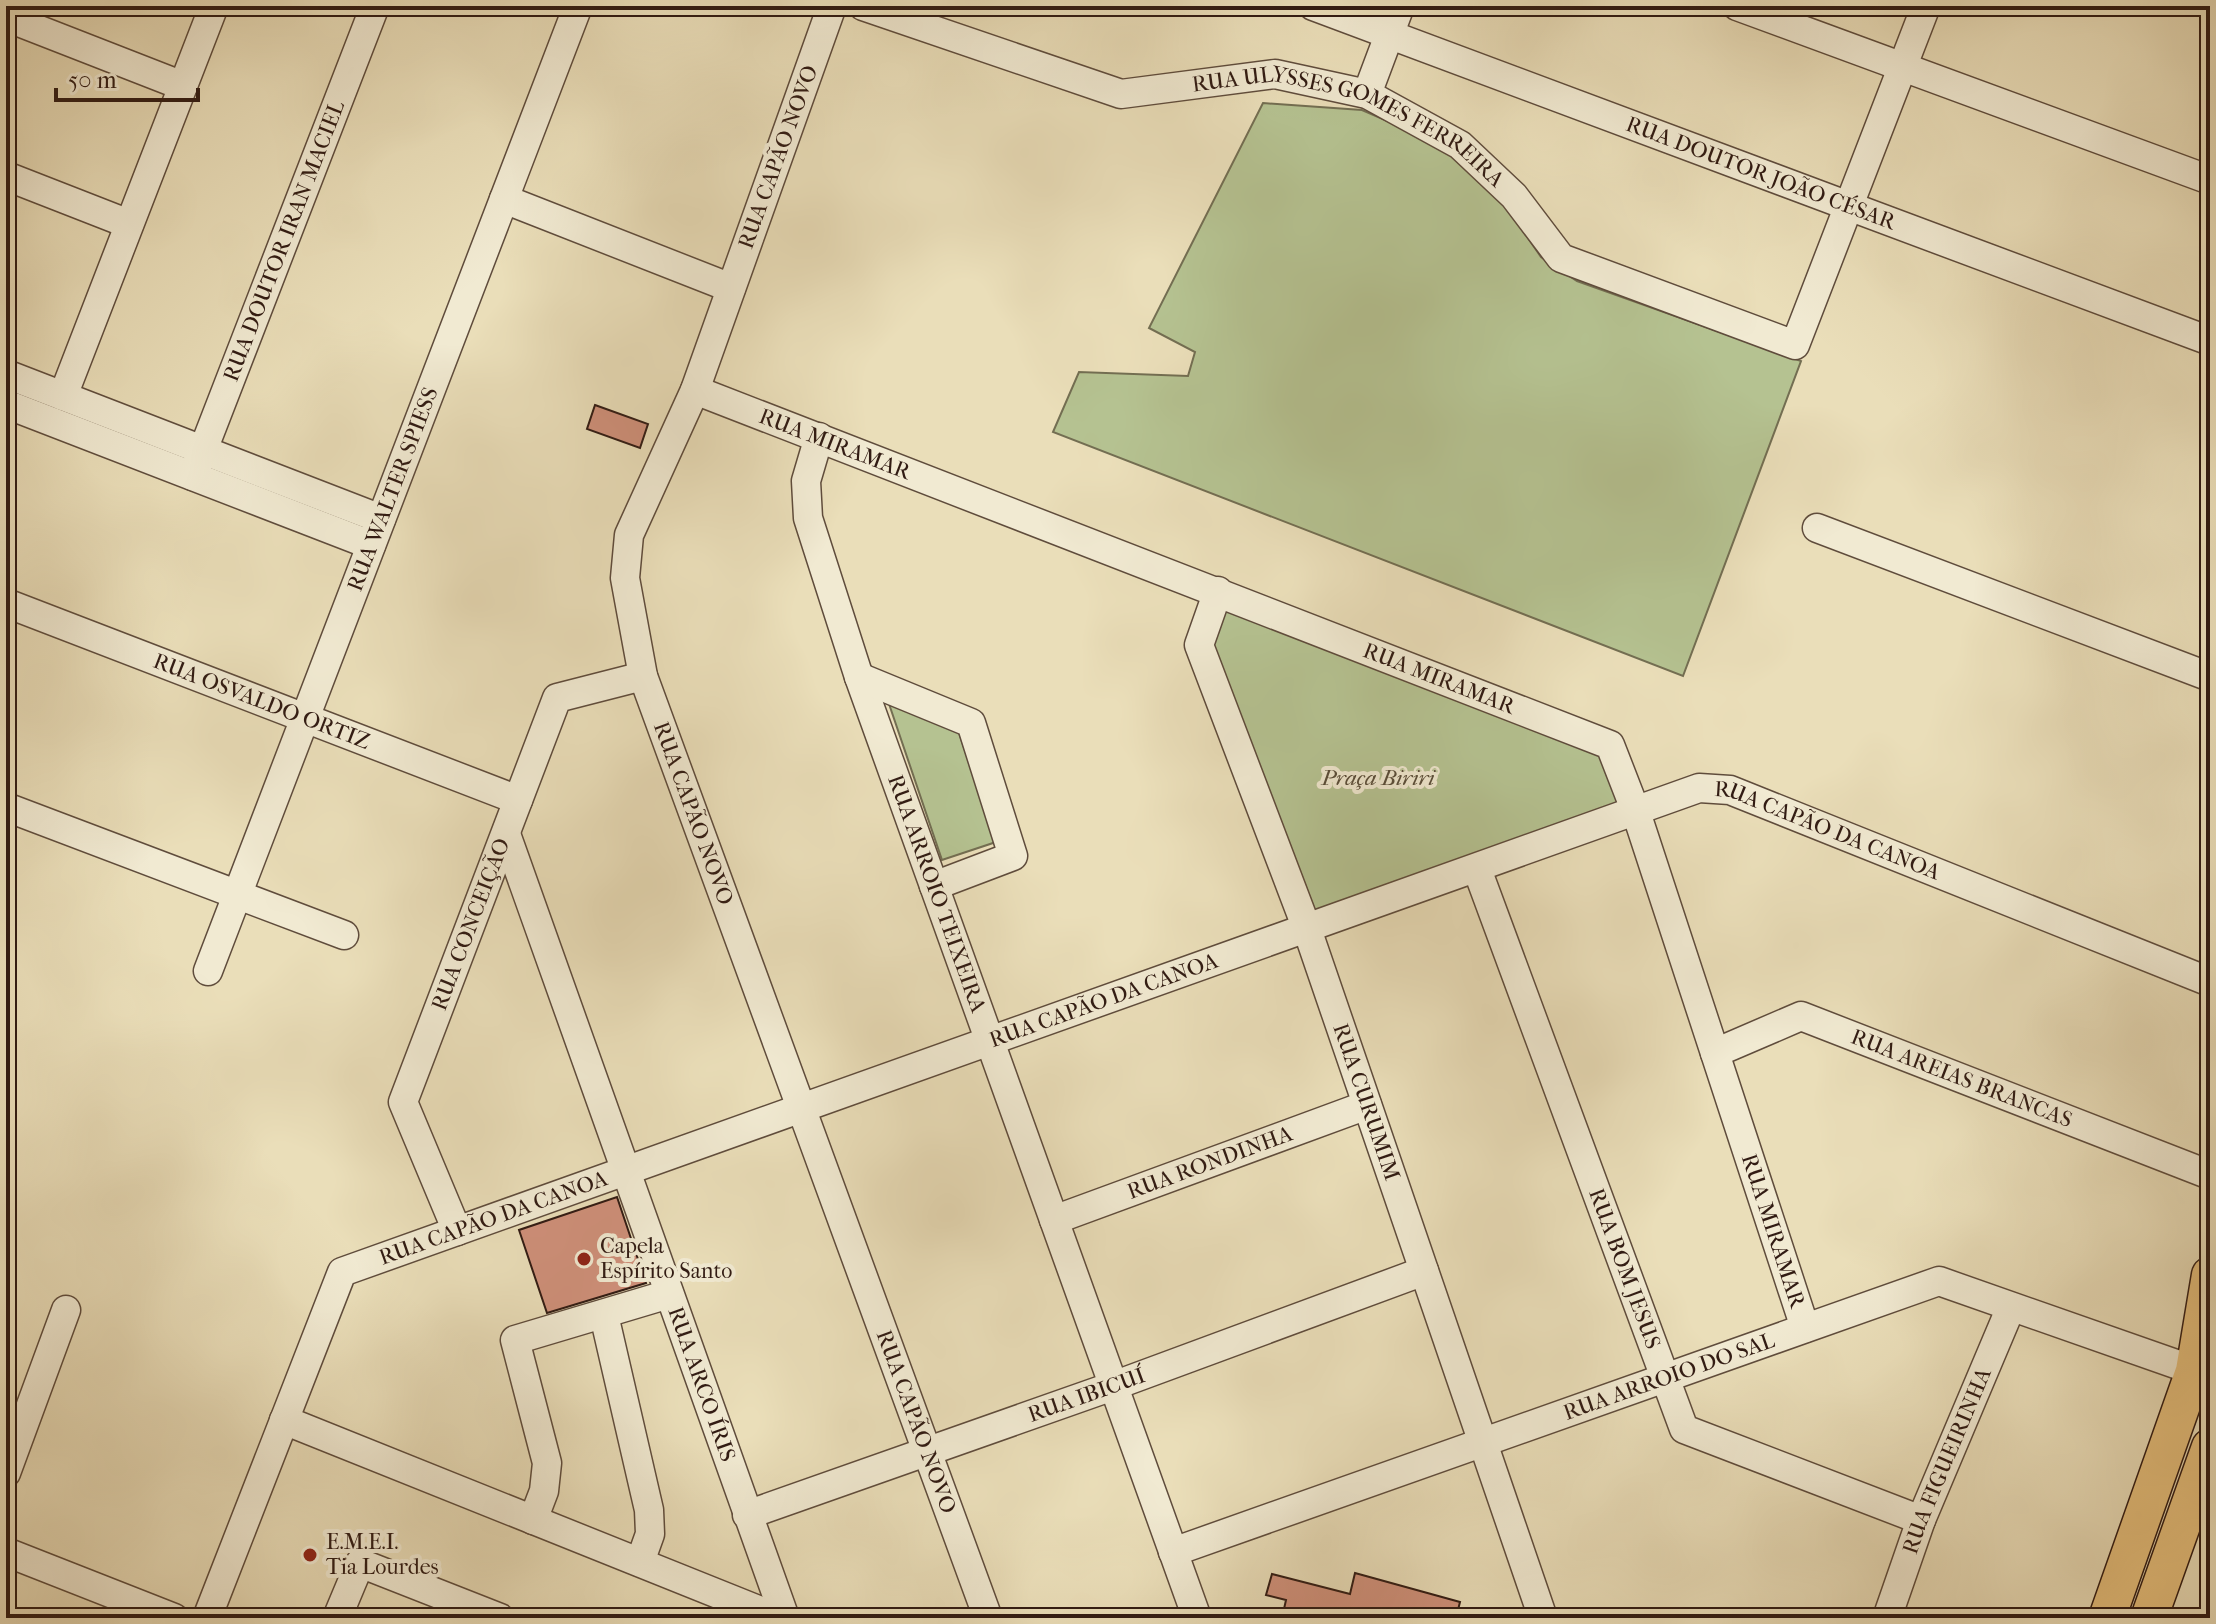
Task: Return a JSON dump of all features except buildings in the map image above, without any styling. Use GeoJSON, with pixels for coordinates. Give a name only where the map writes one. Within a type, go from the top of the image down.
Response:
{"type":"FeatureCollection","features":[{"type":"Feature","properties":{"kind":"main road"},"geometry":{"type":"LineString","coordinates":[[2107,1618],[2202,1373],[2210,1275]]}},
{"type":"Feature","properties":{"kind":"main road"},"geometry":{"type":"LineString","coordinates":[[2149,1618],[2210,1447]]}},
{"type":"Feature","properties":{"kind":"street"},"geometry":{"type":"LineString","coordinates":[[63,396],[214,6]]}},
{"type":"Feature","properties":{"kind":"street","name":"RUA DOUTOR IRAN MACIEL"},"geometry":{"type":"LineString","coordinates":[[193,476],[375,6]]}},
{"type":"Feature","properties":{"kind":"street","name":"RUA WALTER SPIESS"},"geometry":{"type":"LineString","coordinates":[[208,971],[578,6]]}},
{"type":"Feature","properties":{"kind":"street","name":"RUA CAPÃO NOVO"},"geometry":{"type":"LineString","coordinates":[[832,6],[695,390],[629,535],[625,578],[643,676],[988,1618]]}},
{"type":"Feature","properties":{"kind":"street","name":"RUA ULYSSES GOMES FERREIRA"},"geometry":{"type":"LineString","coordinates":[[863,6],[1121,94],[1275,74],[1367,94],[1460,145],[1514,196],[1561,258],[1795,345],[1848,206]]}},
{"type":"Feature","properties":{"kind":"street","name":"RUA DOUTOR JOÃO CÉSAR"},"geometry":{"type":"LineString","coordinates":[[1313,6],[2210,341]]}},
{"type":"Feature","properties":{"kind":"street"},"geometry":{"type":"LineString","coordinates":[[1367,94],[1400,6]]}},
{"type":"Feature","properties":{"kind":"street"},"geometry":{"type":"LineString","coordinates":[[1737,6],[2210,180]]}},
{"type":"Feature","properties":{"kind":"street"},"geometry":{"type":"LineString","coordinates":[[1848,206],[1926,6]]}},
{"type":"Feature","properties":{"kind":"street"},"geometry":{"type":"LineString","coordinates":[[6,17],[183,86]]}},
{"type":"Feature","properties":{"kind":"street"},"geometry":{"type":"LineString","coordinates":[[6,176],[129,224]]}},
{"type":"Feature","properties":{"kind":"street"},"geometry":{"type":"LineString","coordinates":[[504,199],[731,288]]}},
{"type":"Feature","properties":{"kind":"street"},"geometry":{"type":"LineString","coordinates":[[6,374],[203,450],[376,532]]}},
{"type":"Feature","properties":{"kind":"street","name":"RUA MIRAMAR"},"geometry":{"type":"LineString","coordinates":[[695,390],[1610,745],[1636,812],[1805,1328]]}},
{"type":"Feature","properties":{"kind":"street"},"geometry":{"type":"LineString","coordinates":[[6,404],[193,476],[376,532]]}},
{"type":"Feature","properties":{"kind":"street","name":"RUA ARROIO TEIXEIRA"},"geometry":{"type":"LineString","coordinates":[[819,437],[806,481],[808,518],[859,677],[1197,1618]]}},
{"type":"Feature","properties":{"kind":"street"},"geometry":{"type":"LineString","coordinates":[[2210,660],[2057,600],[1820,521],[2210,677]]}},
{"type":"Feature","properties":{"kind":"street","name":"RUA CURUMIM"},"geometry":{"type":"LineString","coordinates":[[1218,591],[1199,645],[1307,929],[1543,1618]]}},
{"type":"Feature","properties":{"kind":"street","name":"RUA OSVALDO ORTIZ"},"geometry":{"type":"LineString","coordinates":[[6,603],[518,800]]}},
{"type":"Feature","properties":{"kind":"street","name":"RUA CONCEIÇÃO"},"geometry":{"type":"LineString","coordinates":[[457,1231],[403,1102],[557,698],[643,676]]}},
{"type":"Feature","properties":{"kind":"street"},"geometry":{"type":"LineString","coordinates":[[859,677],[971,723],[1013,856],[934,886]]}},
{"type":"Feature","properties":{"kind":"street","name":"RUA CAPÃO DA CANOA"},"geometry":{"type":"LineString","coordinates":[[207,1618],[342,1272],[1699,788],[1730,790],[2210,982]]}},
{"type":"Feature","properties":{"kind":"street"},"geometry":{"type":"LineString","coordinates":[[6,807],[344,935]]}},
{"type":"Feature","properties":{"kind":"street","name":"RUA ARCO ÍRIS"},"geometry":{"type":"LineString","coordinates":[[506,834],[785,1618]]}},
{"type":"Feature","properties":{"kind":"street","name":"RUA BOM JESUS"},"geometry":{"type":"LineString","coordinates":[[1477,869],[1684,1429],[1921,1520]]}},
{"type":"Feature","properties":{"kind":"street","name":"RUA AREIAS BRANCAS"},"geometry":{"type":"LineString","coordinates":[[1715,1053],[1801,1016],[2210,1175]]}},
{"type":"Feature","properties":{"kind":"street","name":"RUA RONDINHA"},"geometry":{"type":"LineString","coordinates":[[1054,1220],[1367,1105]]}},
{"type":"Feature","properties":{"kind":"street","name":"RUA IBICUÍ"},"geometry":{"type":"LineString","coordinates":[[747,1515],[1113,1386],[1424,1271]]}},
{"type":"Feature","properties":{"kind":"street","name":"RUA ARROIO DO SAL"},"geometry":{"type":"LineString","coordinates":[[1173,1552],[1939,1281],[2202,1373]]}},
{"type":"Feature","properties":{"kind":"street"},"geometry":{"type":"LineString","coordinates":[[533,1520],[544,1491],[547,1463],[515,1340],[669,1294]]}},
{"type":"Feature","properties":{"kind":"street","name":"RUA FIGUEIRINHA"},"geometry":{"type":"LineString","coordinates":[[1887,1618],[1921,1520],[2011,1307]]}},
{"type":"Feature","properties":{"kind":"street"},"geometry":{"type":"LineString","coordinates":[[6,1473],[66,1310]]}},
{"type":"Feature","properties":{"kind":"street"},"geometry":{"type":"LineString","coordinates":[[604,1315],[649,1510],[650,1534],[640,1562]]}},
{"type":"Feature","properties":{"kind":"street"},"geometry":{"type":"LineString","coordinates":[[284,1420],[778,1618]]}},
{"type":"Feature","properties":{"kind":"street"},"geometry":{"type":"LineString","coordinates":[[6,1552],[174,1618]]}},
{"type":"Feature","properties":{"kind":"street"},"geometry":{"type":"LineString","coordinates":[[337,1618],[360,1563],[500,1618]]}},
{"type":"Feature","properties":{"kind":"green space"},"geometry":{"type":"Polygon","coordinates":[[[1263,103],[1362,110],[1436,142],[1499,196],[1541,257],[1577,281],[1801,361],[1683,676],[1053,432],[1079,372],[1188,376],[1195,352],[1149,328],[1263,103]]]}},
{"type":"Feature","properties":{"kind":"green space","name":"Praça Biriri"},"geometry":{"type":"Polygon","coordinates":[[[1227,607],[1601,753],[1621,804],[1316,913],[1213,645],[1227,607]]]}},
{"type":"Feature","properties":{"kind":"green space"},"geometry":{"type":"Polygon","coordinates":[[[887,698],[956,724],[996,842],[942,860],[887,698]]]}},
{"type":"Feature","properties":{"kind":"place","name":"Capela Espírito Santo"},"geometry":{"type":"Point","coordinates":[584,1259]}},
{"type":"Feature","properties":{"kind":"place","name":"E.M.E.I. Tia Lourdes"},"geometry":{"type":"Point","coordinates":[310,1555]}}]}
